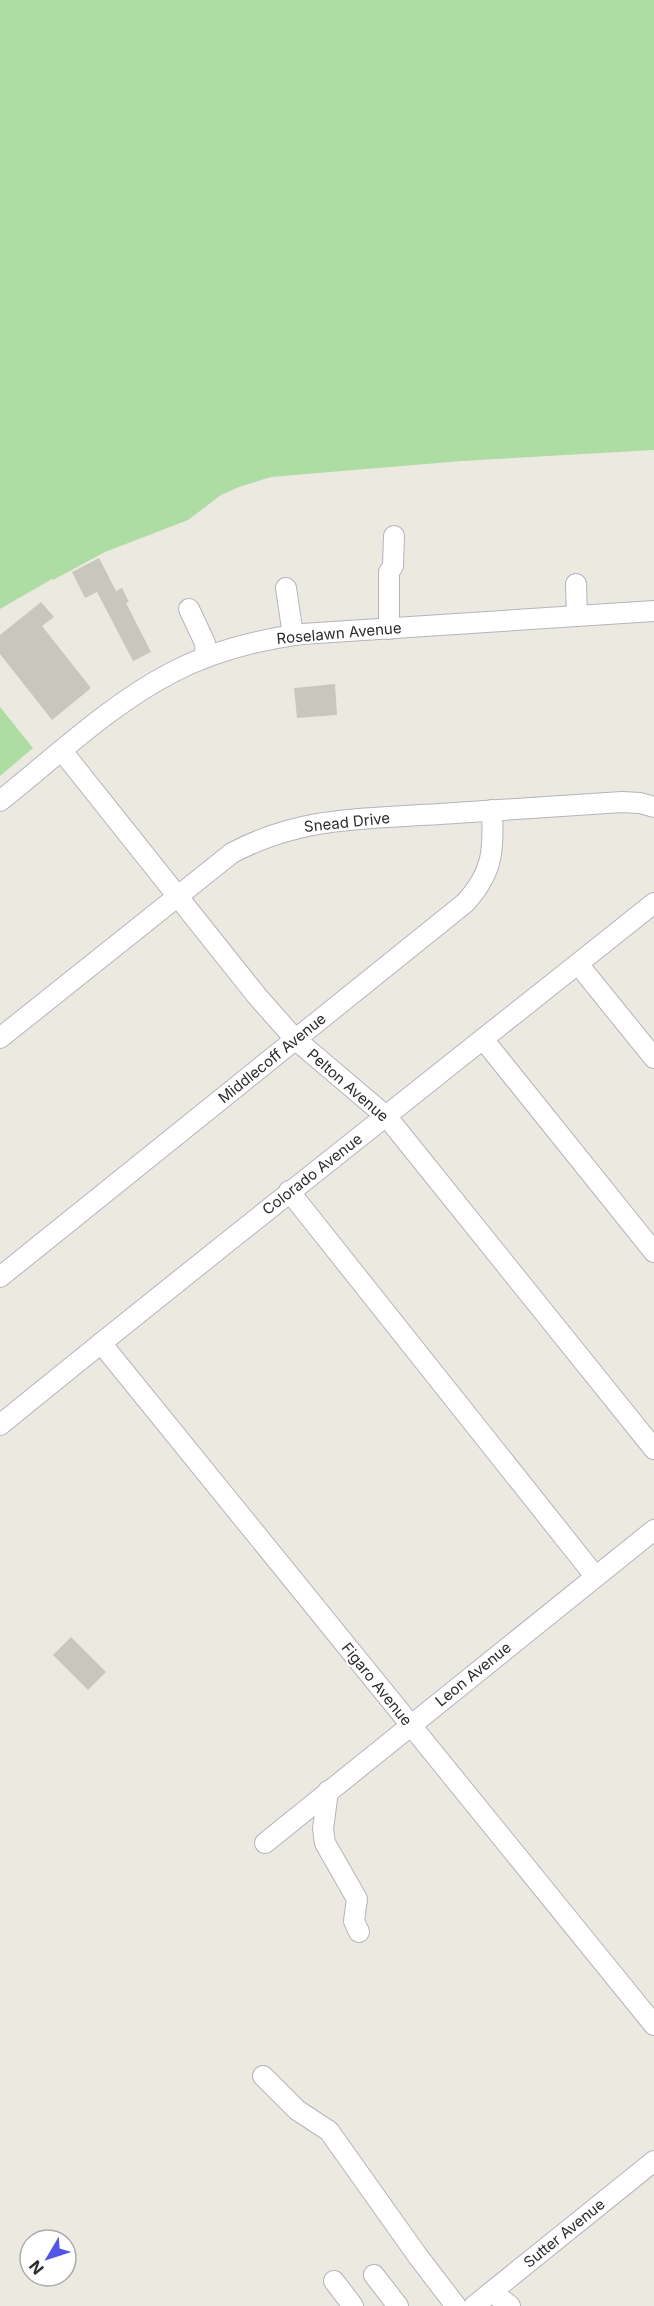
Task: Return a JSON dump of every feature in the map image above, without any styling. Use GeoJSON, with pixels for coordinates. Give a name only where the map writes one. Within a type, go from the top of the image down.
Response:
{"type":"FeatureCollection","features":[{"type":"Feature","properties":{"kind":"street"},"geometry":{"type":"LineString","coordinates":[[389,628],[389,572],[393,566],[394,536]]}},
{"type":"Feature","properties":{"kind":"street"},"geometry":{"type":"LineString","coordinates":[[576,584],[577,616]]}},
{"type":"Feature","properties":{"kind":"street"},"geometry":{"type":"LineString","coordinates":[[286,588],[293,636]]}},
{"type":"Feature","properties":{"kind":"street"},"geometry":{"type":"LineString","coordinates":[[189,609],[205,643],[206,657]]}},
{"type":"Feature","properties":{"kind":"street","name":"Roselawn Avenue"},"geometry":{"type":"LineString","coordinates":[[0,801],[144,689],[171,673],[206,657],[267,639],[389,628],[654,611]]}},
{"type":"Feature","properties":{"kind":"street","name":"Pelton Avenue"},"geometry":{"type":"LineString","coordinates":[[62,751],[257,996],[295,1039],[387,1117],[654,1449]]}},
{"type":"Feature","properties":{"kind":"street","name":"Snead Drive"},"geometry":{"type":"LineString","coordinates":[[0,1038],[232,853],[284,830],[332,821],[492,810],[622,802],[654,807]]}},
{"type":"Feature","properties":{"kind":"street","name":"Middlecoff Avenue"},"geometry":{"type":"LineString","coordinates":[[0,1277],[465,903],[484,878],[490,864],[494,845],[492,810]]}},
{"type":"Feature","properties":{"kind":"street","name":"Colorado Avenue"},"geometry":{"type":"LineString","coordinates":[[0,1425],[289,1191],[387,1117],[654,903]]}},
{"type":"Feature","properties":{"kind":"street"},"geometry":{"type":"LineString","coordinates":[[578,964],[654,1058]]}},
{"type":"Feature","properties":{"kind":"street"},"geometry":{"type":"LineString","coordinates":[[483,1039],[654,1252]]}},
{"type":"Feature","properties":{"kind":"street"},"geometry":{"type":"LineString","coordinates":[[289,1191],[595,1576]]}},
{"type":"Feature","properties":{"kind":"street","name":"Figaro Avenue"},"geometry":{"type":"LineString","coordinates":[[100,1343],[654,2025]]}},
{"type":"Feature","properties":{"kind":"street","name":"Leon Avenue"},"geometry":{"type":"LineString","coordinates":[[265,1843],[654,1530]]}},
{"type":"Feature","properties":{"kind":"street"},"geometry":{"type":"LineString","coordinates":[[328,1791],[323,1828],[325,1843],[357,1899],[354,1921],[359,1932]]}},
{"type":"Feature","properties":{"kind":"street"},"geometry":{"type":"LineString","coordinates":[[263,2076],[297,2110],[329,2131],[456,2306]]}},
{"type":"Feature","properties":{"kind":"street","name":"Sutter Avenue"},"geometry":{"type":"LineString","coordinates":[[474,2306],[654,2161]]}},
{"type":"Feature","properties":{"kind":"street"},"geometry":{"type":"LineString","coordinates":[[374,2275],[398,2306]]}},
{"type":"Feature","properties":{"kind":"street"},"geometry":{"type":"LineString","coordinates":[[334,2281],[353,2306]]}},
{"type":"Feature","properties":{"kind":"street"},"geometry":{"type":"LineString","coordinates":[[492,2292],[510,2306]]}},
{"type":"Feature","properties":{"kind":"green space"},"geometry":{"type":"Polygon","coordinates":[[[0,0],[654,0],[654,450],[462,461],[271,477],[221,495],[188,520],[105,552],[0,609],[0,0]]]}},
{"type":"Feature","properties":{"kind":"green space"},"geometry":{"type":"Polygon","coordinates":[[[0,707],[33,748],[0,776],[0,707]]]}},
{"type":"Feature","properties":{"kind":"building"},"geometry":{"type":"Polygon","coordinates":[[[99,558],[116,591],[122,588],[129,602],[126,603],[151,652],[133,661],[97,592],[85,598],[72,572],[99,558]]]}},
{"type":"Feature","properties":{"kind":"building"},"geometry":{"type":"Polygon","coordinates":[[[41,602],[54,617],[42,626],[91,688],[52,720],[0,654],[0,635],[41,602]]]}},
{"type":"Feature","properties":{"kind":"building"},"geometry":{"type":"Polygon","coordinates":[[[335,684],[337,715],[297,718],[294,688],[335,684]]]}},
{"type":"Feature","properties":{"kind":"building"},"geometry":{"type":"Polygon","coordinates":[[[71,1637],[106,1672],[88,1690],[53,1655],[71,1637]]]}}]}
